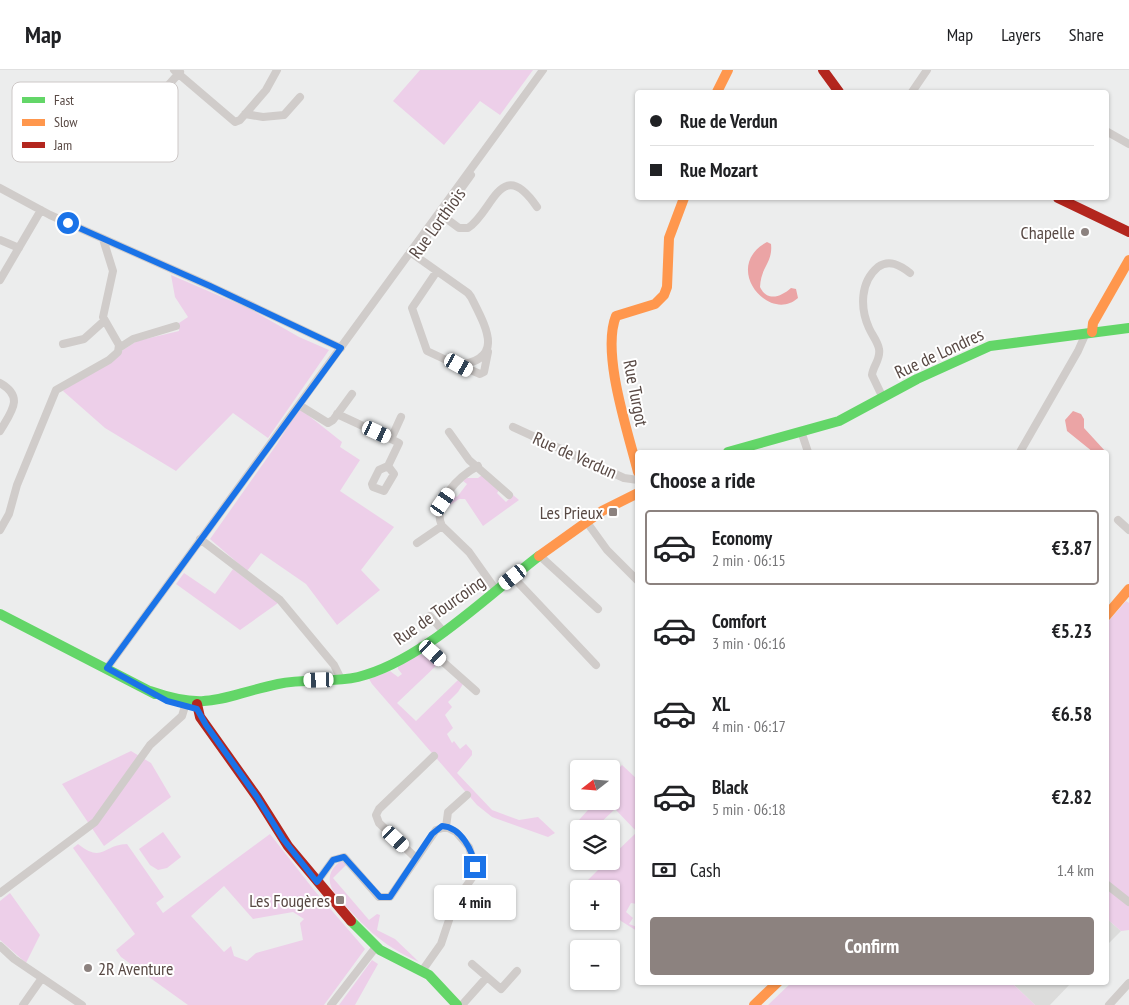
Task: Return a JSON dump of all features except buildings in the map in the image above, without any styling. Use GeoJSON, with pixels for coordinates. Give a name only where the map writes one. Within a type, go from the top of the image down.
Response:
{"type":"FeatureCollection","features":[{"type":"Feature","properties":{"kind":"main road"},"geometry":{"type":"LineString","coordinates":[[718,90],[728,70]]}},
{"type":"Feature","properties":{"kind":"main road"},"geometry":{"type":"LineString","coordinates":[[823,70],[838,90]]}},
{"type":"Feature","properties":{"kind":"main road","name":"Rue Turgot"},"geometry":{"type":"LineString","coordinates":[[635,461],[621,409],[612,344],[613,318],[620,314],[655,304],[664,295],[667,287],[669,239],[683,200]]}},
{"type":"Feature","properties":{"kind":"main road"},"geometry":{"type":"LineString","coordinates":[[1062,200],[1129,232]]}},
{"type":"Feature","properties":{"kind":"main road"},"geometry":{"type":"LineString","coordinates":[[1089,333],[1093,322],[1129,260]]}},
{"type":"Feature","properties":{"kind":"main road","name":"Rue de Londres"},"geometry":{"type":"LineString","coordinates":[[734,450],[839,422],[928,374],[990,346],[1129,328]]}},
{"type":"Feature","properties":{"kind":"main road","name":"Rue de Tourcoing"},"geometry":{"type":"LineString","coordinates":[[0,614],[107,668],[167,701],[191,706],[220,707],[293,682],[341,679],[368,674],[421,646],[586,521],[635,495]]}},
{"type":"Feature","properties":{"kind":"main road"},"geometry":{"type":"LineString","coordinates":[[1109,612],[1129,589]]}},
{"type":"Feature","properties":{"kind":"main road","name":"Rue de Tourcoing"},"geometry":{"type":"LineString","coordinates":[[0,609],[20,623]]}},
{"type":"Feature","properties":{"kind":"main road"},"geometry":{"type":"LineString","coordinates":[[191,706],[257,797],[283,839],[358,931],[376,947],[422,971],[438,983],[457,1005]]}},
{"type":"Feature","properties":{"kind":"main road"},"geometry":{"type":"LineString","coordinates":[[754,1005],[775,985]]}},
{"type":"Feature","properties":{"kind":"main road"},"geometry":{"type":"LineString","coordinates":[[761,1005],[783,985]]}},
{"type":"Feature","properties":{"kind":"street"},"geometry":{"type":"LineString","coordinates":[[169,82],[178,71],[233,122],[240,120],[266,90],[277,70]]}},
{"type":"Feature","properties":{"kind":"street","name":"Rue Lorthiois"},"geometry":{"type":"LineString","coordinates":[[107,668],[375,300],[477,168],[492,141],[543,70]]}},
{"type":"Feature","properties":{"kind":"street"},"geometry":{"type":"LineString","coordinates":[[913,90],[927,70]]}},
{"type":"Feature","properties":{"kind":"street"},"geometry":{"type":"LineString","coordinates":[[245,114],[263,117],[284,115],[300,97]]}},
{"type":"Feature","properties":{"kind":"street"},"geometry":{"type":"LineString","coordinates":[[1109,132],[1129,144]]}},
{"type":"Feature","properties":{"kind":"street"},"geometry":{"type":"LineString","coordinates":[[440,214],[459,228],[468,228],[497,191],[510,187],[524,191],[537,207]]}},
{"type":"Feature","properties":{"kind":"street"},"geometry":{"type":"LineString","coordinates":[[0,188],[41,210],[210,286],[341,348]]}},
{"type":"Feature","properties":{"kind":"street"},"geometry":{"type":"LineString","coordinates":[[0,280],[41,210]]}},
{"type":"Feature","properties":{"kind":"street"},"geometry":{"type":"LineString","coordinates":[[103,239],[113,271],[104,308],[104,321],[119,348]]}},
{"type":"Feature","properties":{"kind":"street"},"geometry":{"type":"LineString","coordinates":[[0,240],[18,248]]}},
{"type":"Feature","properties":{"kind":"street"},"geometry":{"type":"LineString","coordinates":[[412,253],[471,297],[489,341],[484,372],[480,374],[428,350],[412,311],[414,303],[437,272]]}},
{"type":"Feature","properties":{"kind":"street"},"geometry":{"type":"LineString","coordinates":[[883,398],[872,375],[878,359],[879,349],[866,323],[864,290],[870,276],[884,264],[892,263],[910,272]]}},
{"type":"Feature","properties":{"kind":"street"},"geometry":{"type":"LineString","coordinates":[[63,344],[87,337],[104,321]]}},
{"type":"Feature","properties":{"kind":"street"},"geometry":{"type":"LineString","coordinates":[[0,530],[9,514],[17,485],[56,390],[109,360],[119,348],[134,340],[176,326]]}},
{"type":"Feature","properties":{"kind":"street"},"geometry":{"type":"LineString","coordinates":[[1021,450],[1089,333]]}},
{"type":"Feature","properties":{"kind":"street"},"geometry":{"type":"LineString","coordinates":[[459,365],[485,356],[488,350]]}},
{"type":"Feature","properties":{"kind":"street"},"geometry":{"type":"LineString","coordinates":[[0,383],[11,390],[14,401],[0,431]]}},
{"type":"Feature","properties":{"kind":"street"},"geometry":{"type":"LineString","coordinates":[[299,405],[326,423],[340,415],[352,394]]}},
{"type":"Feature","properties":{"kind":"street"},"geometry":{"type":"LineString","coordinates":[[340,415],[399,443],[388,466]]}},
{"type":"Feature","properties":{"kind":"street"},"geometry":{"type":"LineString","coordinates":[[391,439],[401,417]]}},
{"type":"Feature","properties":{"kind":"street","name":"Rue de Verdun"},"geometry":{"type":"LineString","coordinates":[[513,427],[624,478],[635,480]]}},
{"type":"Feature","properties":{"kind":"street"},"geometry":{"type":"LineString","coordinates":[[801,431],[807,450]]}},
{"type":"Feature","properties":{"kind":"street"},"geometry":{"type":"LineString","coordinates":[[448,432],[466,457],[509,495]]}},
{"type":"Feature","properties":{"kind":"street"},"geometry":{"type":"LineString","coordinates":[[478,466],[462,476],[441,505],[438,515],[442,526],[469,552],[496,590]]}},
{"type":"Feature","properties":{"kind":"street"},"geometry":{"type":"LineString","coordinates":[[1118,520],[1129,530]]}},
{"type":"Feature","properties":{"kind":"street"},"geometry":{"type":"LineString","coordinates":[[586,521],[607,550],[635,579]]}},
{"type":"Feature","properties":{"kind":"street"},"geometry":{"type":"LineString","coordinates":[[417,543],[442,526]]}},
{"type":"Feature","properties":{"kind":"street"},"geometry":{"type":"LineString","coordinates":[[200,539],[277,596],[334,665],[341,679]]}},
{"type":"Feature","properties":{"kind":"street"},"geometry":{"type":"LineString","coordinates":[[540,556],[598,609]]}},
{"type":"Feature","properties":{"kind":"street"},"geometry":{"type":"LineString","coordinates":[[513,577],[596,665]]}},
{"type":"Feature","properties":{"kind":"street"},"geometry":{"type":"LineString","coordinates":[[422,621],[430,616],[443,631]]}},
{"type":"Feature","properties":{"kind":"street"},"geometry":{"type":"LineString","coordinates":[[421,646],[433,653],[476,691]]}},
{"type":"Feature","properties":{"kind":"street"},"geometry":{"type":"LineString","coordinates":[[0,893],[93,824],[150,745],[191,706]]}},
{"type":"Feature","properties":{"kind":"street"},"geometry":{"type":"LineString","coordinates":[[416,858],[379,823],[376,815],[379,809],[434,756]]}},
{"type":"Feature","properties":{"kind":"street"},"geometry":{"type":"LineString","coordinates":[[446,826],[448,812],[467,795]]}},
{"type":"Feature","properties":{"kind":"street"},"geometry":{"type":"LineString","coordinates":[[317,882],[333,860],[344,857],[380,897],[386,898],[393,895],[432,834],[439,828],[446,826]]}},
{"type":"Feature","properties":{"kind":"street"},"geometry":{"type":"LineString","coordinates":[[422,971],[444,938],[458,897],[472,878],[474,860],[469,847],[460,836],[446,826]]}},
{"type":"Feature","properties":{"kind":"street"},"geometry":{"type":"LineString","coordinates":[[1109,886],[1128,902]]}},
{"type":"Feature","properties":{"kind":"street"},"geometry":{"type":"LineString","coordinates":[[458,897],[498,909]]}},
{"type":"Feature","properties":{"kind":"street"},"geometry":{"type":"LineString","coordinates":[[0,946],[14,959],[82,1005]]}},
{"type":"Feature","properties":{"kind":"street"},"geometry":{"type":"LineString","coordinates":[[331,1005],[376,947]]}},
{"type":"Feature","properties":{"kind":"street"},"geometry":{"type":"LineString","coordinates":[[472,964],[501,989],[517,971]]}},
{"type":"Feature","properties":{"kind":"street"},"geometry":{"type":"LineString","coordinates":[[462,1005],[487,977]]}},
{"type":"Feature","properties":{"kind":"street"},"geometry":{"type":"LineString","coordinates":[[24,1005],[42,978]]}},
{"type":"Feature","properties":{"kind":"street"},"geometry":{"type":"LineString","coordinates":[[1109,1005],[1129,983]]}},
{"type":"Feature","properties":{"kind":"shaded area"},"geometry":{"type":"Polygon","coordinates":[[[420,70],[533,70],[500,115],[480,101],[444,145],[393,101],[420,70]]]}},
{"type":"Feature","properties":{"kind":"shaded area"},"geometry":{"type":"Polygon","coordinates":[[[767,242],[771,244],[771,250],[769,260],[762,274],[760,287],[766,295],[770,296],[779,296],[791,288],[796,289],[798,298],[786,304],[774,304],[763,298],[754,289],[749,278],[748,265],[754,253],[767,242]]]}},
{"type":"Feature","properties":{"kind":"shaded area"},"geometry":{"type":"Polygon","coordinates":[[[171,275],[250,309],[299,337],[329,350],[268,438],[233,413],[176,471],[105,428],[63,391],[67,386],[137,341],[179,331],[179,323],[188,317],[175,297],[171,275]]]}},
{"type":"Feature","properties":{"kind":"shaded area"},"geometry":{"type":"Polygon","coordinates":[[[299,408],[342,442],[340,447],[360,460],[340,491],[394,527],[361,570],[380,590],[337,625],[306,584],[261,553],[247,571],[210,539],[277,444],[299,408]]]}},
{"type":"Feature","properties":{"kind":"shaded area"},"geometry":{"type":"Polygon","coordinates":[[[1073,411],[1081,414],[1084,419],[1084,428],[1104,450],[1091,450],[1067,431],[1065,420],[1073,411]]]}},
{"type":"Feature","properties":{"kind":"shaded area"},"geometry":{"type":"Polygon","coordinates":[[[482,475],[500,489],[497,493],[506,502],[513,495],[519,500],[483,526],[465,499],[459,499],[443,510],[453,495],[457,497],[467,484],[463,481],[467,478],[478,478],[482,475]]]}},
{"type":"Feature","properties":{"kind":"shaded area"},"geometry":{"type":"Polygon","coordinates":[[[233,569],[278,603],[240,630],[176,584],[184,573],[215,594],[233,569]]]}},
{"type":"Feature","properties":{"kind":"shaded area"},"geometry":{"type":"Polygon","coordinates":[[[1126,601],[1129,603],[1129,930],[1121,931],[1109,921],[1109,621],[1126,601]]]}},
{"type":"Feature","properties":{"kind":"shaded area"},"geometry":{"type":"Polygon","coordinates":[[[420,654],[438,664],[397,703],[416,721],[458,680],[463,684],[448,702],[452,707],[445,715],[453,728],[447,734],[452,743],[454,741],[460,749],[466,744],[472,751],[472,755],[457,773],[492,810],[519,820],[538,817],[555,833],[548,837],[492,817],[477,805],[369,679],[390,671],[398,677],[402,674],[398,666],[420,654]]]}},
{"type":"Feature","properties":{"kind":"shaded area"},"geometry":{"type":"Polygon","coordinates":[[[131,751],[151,763],[171,797],[104,846],[62,784],[131,751]]]}},
{"type":"Feature","properties":{"kind":"shaded area"},"geometry":{"type":"Polygon","coordinates":[[[622,765],[635,777],[635,830],[616,810],[620,810],[620,767],[622,765]]]}},
{"type":"Feature","properties":{"kind":"shaded area"},"geometry":{"type":"Polygon","coordinates":[[[588,810],[614,810],[603,820],[579,820],[588,810]]]}},
{"type":"Feature","properties":{"kind":"shaded area"},"geometry":{"type":"Polygon","coordinates":[[[163,832],[181,857],[167,868],[158,870],[150,865],[139,849],[163,832]]]}},
{"type":"Feature","properties":{"kind":"shaded area"},"geometry":{"type":"Polygon","coordinates":[[[270,834],[314,890],[365,949],[324,1005],[188,1005],[121,957],[116,950],[135,934],[73,848],[78,844],[86,850],[98,853],[127,844],[164,897],[156,903],[163,913],[270,834]],[[224,886],[191,916],[224,952],[231,946],[234,956],[247,961],[256,953],[303,940],[300,923],[304,919],[293,912],[253,919],[224,886]]]}},
{"type":"Feature","properties":{"kind":"shaded area"},"geometry":{"type":"Polygon","coordinates":[[[635,834],[635,904],[631,903],[626,912],[633,918],[629,924],[635,926],[635,930],[620,920],[620,880],[588,880],[598,870],[620,870],[620,848],[635,834]]]}},
{"type":"Feature","properties":{"kind":"shaded area"},"geometry":{"type":"Polygon","coordinates":[[[341,861],[347,864],[333,878],[369,920],[377,914],[380,915],[377,930],[395,939],[419,962],[393,948],[373,933],[336,895],[331,885],[330,876],[333,868],[341,861]]]}},
{"type":"Feature","properties":{"kind":"shaded area"},"geometry":{"type":"Polygon","coordinates":[[[10,893],[40,935],[26,963],[0,940],[0,901],[10,893]]]}},
{"type":"Feature","properties":{"kind":"shaded area"},"geometry":{"type":"Polygon","coordinates":[[[1109,921],[1121,931],[1109,943],[1109,921]]]}},
{"type":"Feature","properties":{"kind":"shaded area"},"geometry":{"type":"Polygon","coordinates":[[[372,960],[378,964],[355,1005],[339,1005],[372,960]]]}},
{"type":"Feature","properties":{"kind":"shaded area"},"geometry":{"type":"Polygon","coordinates":[[[789,985],[1014,985],[1035,1005],[768,1005],[789,985]]]}},
{"type":"Feature","properties":{"kind":"shaded area"},"geometry":{"type":"Polygon","coordinates":[[[1014,985],[1069,985],[1050,1005],[1035,1005],[1014,985]]]}},
{"type":"Feature","properties":{"kind":"traffic: fast"},"geometry":{"type":"LineString","coordinates":[[735,450],[839,421],[917,379],[990,346],[1129,328]]}},
{"type":"Feature","properties":{"kind":"traffic: fast"},"geometry":{"type":"LineString","coordinates":[[150,691],[187,700],[215,700],[288,682],[348,679],[382,669],[406,657],[453,626],[539,556]]}},
{"type":"Feature","properties":{"kind":"traffic: fast"},"geometry":{"type":"LineString","coordinates":[[0,614],[155,694]]}},
{"type":"Feature","properties":{"kind":"traffic: fast"},"geometry":{"type":"LineString","coordinates":[[351,921],[380,950],[429,975],[457,1005]]}},
{"type":"Feature","properties":{"kind":"traffic: slow"},"geometry":{"type":"LineString","coordinates":[[718,90],[728,70]]}},
{"type":"Feature","properties":{"kind":"traffic: slow"},"geometry":{"type":"LineString","coordinates":[[635,461],[614,371],[612,332],[616,316],[655,304],[664,295],[667,287],[669,238],[683,200]]}},
{"type":"Feature","properties":{"kind":"traffic: slow"},"geometry":{"type":"LineString","coordinates":[[1092,332],[1093,323],[1129,260]]}},
{"type":"Feature","properties":{"kind":"traffic: slow"},"geometry":{"type":"LineString","coordinates":[[539,556],[602,511],[635,494]]}},
{"type":"Feature","properties":{"kind":"traffic: slow"},"geometry":{"type":"LineString","coordinates":[[1109,612],[1129,589]]}},
{"type":"Feature","properties":{"kind":"traffic: slow"},"geometry":{"type":"LineString","coordinates":[[754,1005],[775,985]]}},
{"type":"Feature","properties":{"kind":"traffic: jam"},"geometry":{"type":"LineString","coordinates":[[823,70],[838,90]]}},
{"type":"Feature","properties":{"kind":"traffic: jam"},"geometry":{"type":"LineString","coordinates":[[1062,200],[1129,232]]}},
{"type":"Feature","properties":{"kind":"traffic: jam"},"geometry":{"type":"LineString","coordinates":[[197,704],[200,717],[257,797],[288,846],[351,921]]}},
{"type":"Feature","properties":{"kind":"place","name":"Chapelle"},"geometry":{"type":"Point","coordinates":[1085,232]}},
{"type":"Feature","properties":{"kind":"place","name":"Les Prieux"},"geometry":{"type":"Point","coordinates":[613,512]}},
{"type":"Feature","properties":{"kind":"place","name":"Les Fougères"},"geometry":{"type":"Point","coordinates":[340,900]}},
{"type":"Feature","properties":{"kind":"place","name":"2R Aventure"},"geometry":{"type":"Point","coordinates":[88,968]}},
{"type":"Feature","properties":{"kind":"route"},"geometry":{"type":"LineString","coordinates":[[68,223],[154,260],[341,348],[107,668],[167,701],[185,708],[197,709],[199,715],[257,797],[292,853],[317,882],[331,862],[340,856],[348,860],[380,897],[390,897],[432,834],[442,826],[451,828],[465,841],[472,853],[475,867]]}}]}
